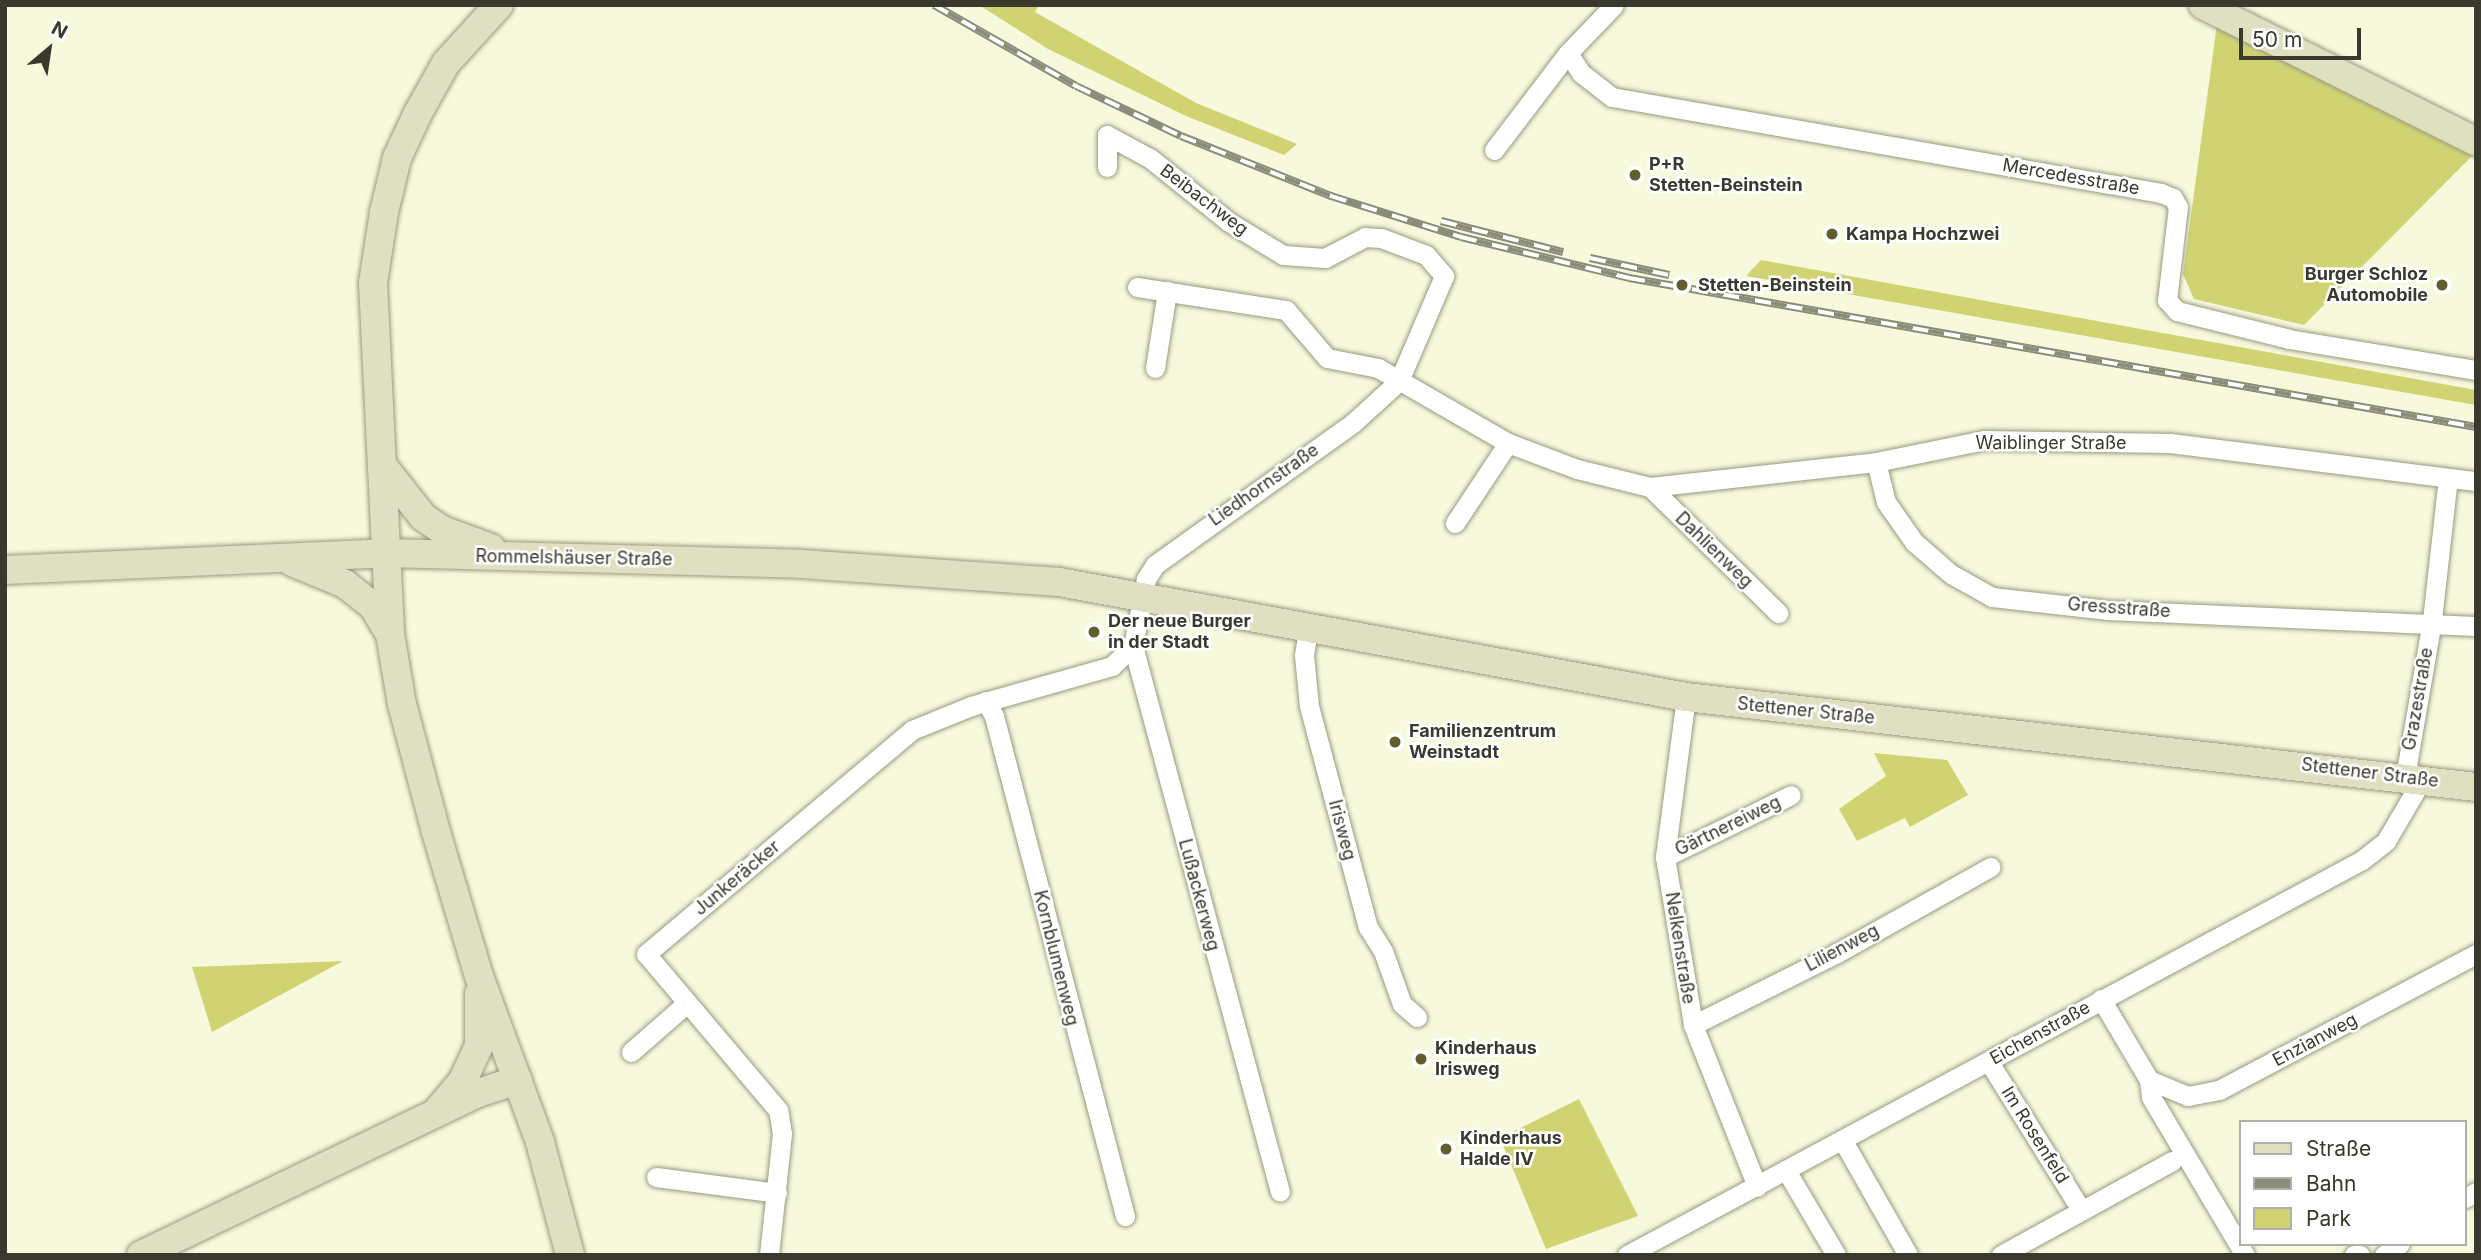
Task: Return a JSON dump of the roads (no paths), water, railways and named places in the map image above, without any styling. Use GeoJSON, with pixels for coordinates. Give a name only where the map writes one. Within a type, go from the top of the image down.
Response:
{"type":"FeatureCollection","features":[{"type":"Feature","properties":{"kind":"street"},"geometry":{"type":"LineString","coordinates":[[499,5],[446,64],[418,113],[390,185],[373,283],[390,634],[402,704],[479,976],[555,1190],[570,1255]]}},
{"type":"Feature","properties":{"kind":"street"},"geometry":{"type":"LineString","coordinates":[[1494,150],[1568,53],[1614,5]]}},
{"type":"Feature","properties":{"kind":"street"},"geometry":{"type":"LineString","coordinates":[[2203,5],[2476,142]]}},
{"type":"Feature","properties":{"kind":"street","name":"Mercedesstraße"},"geometry":{"type":"LineString","coordinates":[[1568,53],[1581,73],[1612,97],[2161,193],[2173,198],[2178,207],[2167,300],[2177,311],[2289,339],[2476,370]]}},
{"type":"Feature","properties":{"kind":"street","name":"Beibachweg"},"geometry":{"type":"LineString","coordinates":[[1107,167],[1107,135],[1151,159],[1228,222],[1283,255],[1325,258],[1364,237],[1381,238],[1426,255],[1444,276]]}},
{"type":"Feature","properties":{"kind":"street","name":"Liedhornstraße"},"geometry":{"type":"LineString","coordinates":[[1142,597],[1155,565],[1353,423],[1399,381],[1444,276]]}},
{"type":"Feature","properties":{"kind":"street"},"geometry":{"type":"LineString","coordinates":[[1136,287],[1286,310],[1327,358],[1378,368],[1399,381]]}},
{"type":"Feature","properties":{"kind":"street"},"geometry":{"type":"LineString","coordinates":[[1156,368],[1167,291]]}},
{"type":"Feature","properties":{"kind":"street","name":"Waiblinger Straße"},"geometry":{"type":"LineString","coordinates":[[1399,381],[1508,443],[1577,469],[1650,487],[1876,462],[1984,440],[2170,443],[2476,481]]}},
{"type":"Feature","properties":{"kind":"street"},"geometry":{"type":"LineString","coordinates":[[1455,523],[1508,443]]}},
{"type":"Feature","properties":{"kind":"street","name":"Gressstraße"},"geometry":{"type":"LineString","coordinates":[[1876,462],[1886,502],[1914,542],[1951,574],[1992,597],[2108,610],[2432,621]]}},
{"type":"Feature","properties":{"kind":"street"},"geometry":{"type":"LineString","coordinates":[[382,465],[424,517],[442,530],[515,557]]}},
{"type":"Feature","properties":{"kind":"street","name":"Grazestraße"},"geometry":{"type":"LineString","coordinates":[[2414,777],[2448,478]]}},
{"type":"Feature","properties":{"kind":"street","name":"Dahlienweg"},"geometry":{"type":"LineString","coordinates":[[1650,487],[1778,612]]}},
{"type":"Feature","properties":{"kind":"street","name":"Rommelshäuser Straße"},"geometry":{"type":"LineString","coordinates":[[5,570],[387,553],[909,569],[1059,582],[1142,597]]}},
{"type":"Feature","properties":{"kind":"street"},"geometry":{"type":"LineString","coordinates":[[280,556],[345,584],[373,606],[390,634]]}},
{"type":"Feature","properties":{"kind":"street","name":"Stettener Straße"},"geometry":{"type":"LineString","coordinates":[[1142,597],[1308,630],[1686,697],[2414,777],[2476,787]]}},
{"type":"Feature","properties":{"kind":"street","name":"Lußackerweg"},"geometry":{"type":"LineString","coordinates":[[1142,597],[1133,646],[1280,1192]]}},
{"type":"Feature","properties":{"kind":"street"},"geometry":{"type":"LineString","coordinates":[[2432,621],[2476,626]]}},
{"type":"Feature","properties":{"kind":"street","name":"Irisweg"},"geometry":{"type":"LineString","coordinates":[[1308,630],[1304,655],[1309,706],[1368,927],[1383,951],[1402,1004],[1417,1017]]}},
{"type":"Feature","properties":{"kind":"street","name":"Junkeräcker"},"geometry":{"type":"LineString","coordinates":[[769,1255],[782,1135],[778,1110],[646,954],[893,744],[934,719],[986,701],[1112,666],[1133,646]]}},
{"type":"Feature","properties":{"kind":"street","name":"Nelkenstraße"},"geometry":{"type":"LineString","coordinates":[[1686,697],[1665,857],[1693,1025],[1757,1187]]}},
{"type":"Feature","properties":{"kind":"street","name":"Kornblumenweg"},"geometry":{"type":"LineString","coordinates":[[986,701],[994,716],[1125,1216]]}},
{"type":"Feature","properties":{"kind":"street","name":"Eichenstraße"},"geometry":{"type":"LineString","coordinates":[[1627,1255],[1787,1172],[2101,999],[2362,860],[2386,841],[2414,777]]}},
{"type":"Feature","properties":{"kind":"street","name":"Gärtnereiweg"},"geometry":{"type":"LineString","coordinates":[[1665,857],[1791,795]]}},
{"type":"Feature","properties":{"kind":"street","name":"Lilienweg"},"geometry":{"type":"LineString","coordinates":[[1693,1025],[1837,953],[1990,867]]}},
{"type":"Feature","properties":{"kind":"street","name":"Enzianweg"},"geometry":{"type":"LineString","coordinates":[[2149,1080],[2188,1096],[2219,1090],[2476,954]]}},
{"type":"Feature","properties":{"kind":"street"},"geometry":{"type":"LineString","coordinates":[[433,1117],[463,1080],[479,1045],[479,976]]}},
{"type":"Feature","properties":{"kind":"street"},"geometry":{"type":"LineString","coordinates":[[2101,999],[2149,1080],[2151,1097],[2245,1255]]}},
{"type":"Feature","properties":{"kind":"street"},"geometry":{"type":"LineString","coordinates":[[631,1052],[687,1003]]}},
{"type":"Feature","properties":{"kind":"street","name":"Im Rosenfeld"},"geometry":{"type":"LineString","coordinates":[[1989,1062],[2080,1208]]}},
{"type":"Feature","properties":{"kind":"street"},"geometry":{"type":"LineString","coordinates":[[141,1255],[433,1117],[478,1093],[518,1080]]}},
{"type":"Feature","properties":{"kind":"street"},"geometry":{"type":"LineString","coordinates":[[1843,1141],[1908,1255]]}},
{"type":"Feature","properties":{"kind":"street"},"geometry":{"type":"LineString","coordinates":[[2001,1255],[2080,1208],[2172,1161]]}},
{"type":"Feature","properties":{"kind":"street"},"geometry":{"type":"LineString","coordinates":[[1787,1172],[1836,1255]]}},
{"type":"Feature","properties":{"kind":"street"},"geometry":{"type":"LineString","coordinates":[[656,1177],[777,1193]]}},
{"type":"Feature","properties":{"kind":"street"},"geometry":{"type":"LineString","coordinates":[[2354,1255],[2360,1255]]}},
{"type":"Feature","properties":{"kind":"railway"},"geometry":{"type":"LineString","coordinates":[[934,5],[1076,86],[1181,136],[1331,196],[1461,237],[1629,278],[2476,427]]}},
{"type":"Feature","properties":{"kind":"railway"},"geometry":{"type":"LineString","coordinates":[[1441,221],[1563,252]]}},
{"type":"Feature","properties":{"kind":"railway"},"geometry":{"type":"LineString","coordinates":[[1590,258],[1669,275]]}},
{"type":"Feature","properties":{"kind":"place","name":"P+R Stetten-Beinstein"},"geometry":{"type":"Point","coordinates":[1635,175]}},
{"type":"Feature","properties":{"kind":"place","name":"Kampa Hochzwei"},"geometry":{"type":"Point","coordinates":[1832,234]}},
{"type":"Feature","properties":{"kind":"place","name":"Stetten-Beinstein"},"geometry":{"type":"Point","coordinates":[1682,285]}},
{"type":"Feature","properties":{"kind":"place","name":"Burger Schloz Automobile"},"geometry":{"type":"Point","coordinates":[2442,285]}},
{"type":"Feature","properties":{"kind":"place","name":"Der neue Burger in der Stadt"},"geometry":{"type":"Point","coordinates":[1094,632]}},
{"type":"Feature","properties":{"kind":"place","name":"Familienzentrum Weinstadt"},"geometry":{"type":"Point","coordinates":[1395,742]}},
{"type":"Feature","properties":{"kind":"place","name":"Kinderhaus Irisweg"},"geometry":{"type":"Point","coordinates":[1421,1059]}},
{"type":"Feature","properties":{"kind":"place","name":"Kinderhaus Halde IV"},"geometry":{"type":"Point","coordinates":[1446,1149]}}]}
